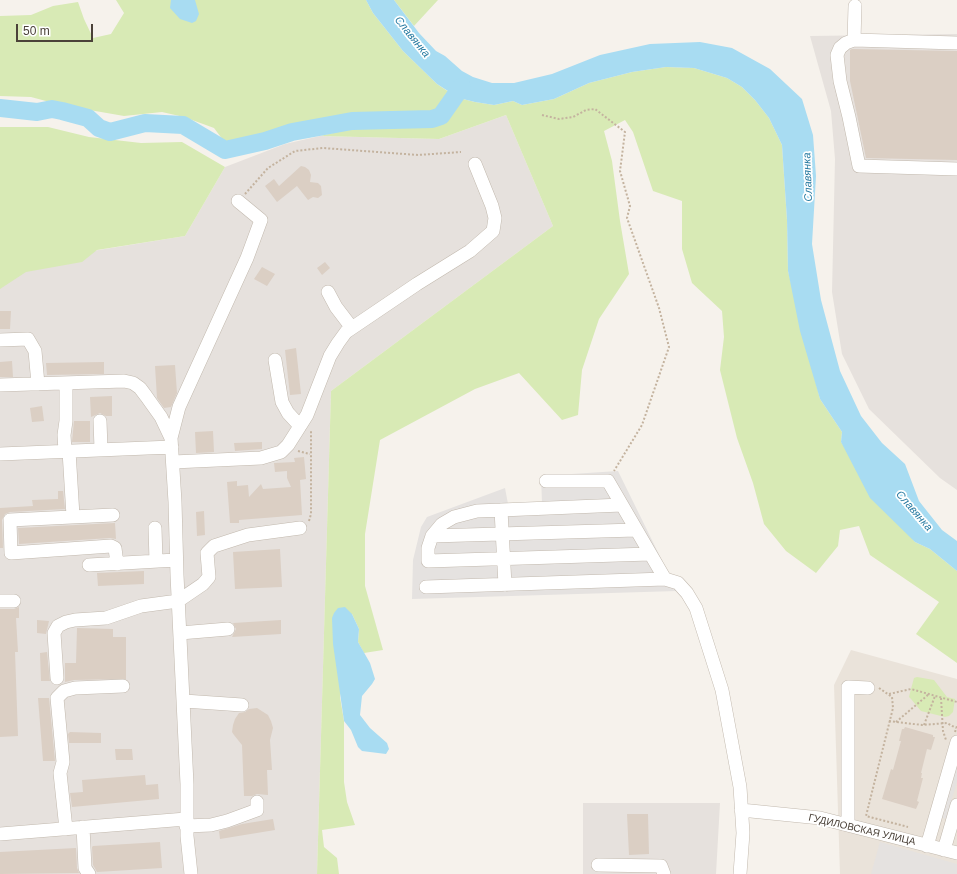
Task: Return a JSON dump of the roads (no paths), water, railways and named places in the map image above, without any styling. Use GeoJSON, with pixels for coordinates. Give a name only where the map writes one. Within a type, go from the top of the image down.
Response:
{"type":"FeatureCollection","features":[{"type":"Feature","properties":{"kind":"street"},"geometry":{"type":"LineString","coordinates":[[854,40],[855,6]]}},
{"type":"Feature","properties":{"kind":"street"},"geometry":{"type":"LineString","coordinates":[[957,43],[854,40],[846,43],[840,48],[837,55],[840,81],[850,117],[859,166],[957,169]]}},
{"type":"Feature","properties":{"kind":"street"},"geometry":{"type":"LineString","coordinates":[[173,462],[261,458],[281,452],[288,445],[304,421],[330,356],[338,343],[352,328],[417,284],[470,251],[493,231],[495,226],[495,218],[492,206],[475,164]]}},
{"type":"Feature","properties":{"kind":"street"},"geometry":{"type":"LineString","coordinates":[[171,442],[179,407],[247,258],[261,220],[238,201]]}},
{"type":"Feature","properties":{"kind":"street"},"geometry":{"type":"LineString","coordinates":[[328,292],[336,307],[352,328]]}},
{"type":"Feature","properties":{"kind":"street"},"geometry":{"type":"LineString","coordinates":[[0,340],[28,339],[35,351],[38,384]]}},
{"type":"Feature","properties":{"kind":"street"},"geometry":{"type":"LineString","coordinates":[[275,360],[282,402],[288,413],[304,421]]}},
{"type":"Feature","properties":{"kind":"street"},"geometry":{"type":"LineString","coordinates":[[0,385],[124,381],[133,383],[140,388],[160,417],[171,442],[184,701],[187,784],[186,823],[191,874]]}},
{"type":"Feature","properties":{"kind":"street"},"geometry":{"type":"LineString","coordinates":[[66,383],[66,421],[64,435],[67,451],[73,516]]}},
{"type":"Feature","properties":{"kind":"street"},"geometry":{"type":"LineString","coordinates":[[100,421],[101,450]]}},
{"type":"Feature","properties":{"kind":"street"},"geometry":{"type":"LineString","coordinates":[[0,454],[101,450],[171,442]]}},
{"type":"Feature","properties":{"kind":"street"},"geometry":{"type":"LineString","coordinates":[[546,480],[608,481],[665,579]]}},
{"type":"Feature","properties":{"kind":"street"},"geometry":{"type":"LineString","coordinates":[[622,505],[477,511],[454,517],[442,524],[432,536],[428,548],[428,562],[650,554]]}},
{"type":"Feature","properties":{"kind":"street"},"geometry":{"type":"LineString","coordinates":[[501,510],[505,585]]}},
{"type":"Feature","properties":{"kind":"street"},"geometry":{"type":"LineString","coordinates":[[113,515],[10,520],[11,554],[111,546],[115,548],[117,564]]}},
{"type":"Feature","properties":{"kind":"street"},"geometry":{"type":"LineString","coordinates":[[155,528],[156,561]]}},
{"type":"Feature","properties":{"kind":"street"},"geometry":{"type":"LineString","coordinates":[[57,678],[54,633],[58,626],[75,620],[106,618],[141,606],[178,601],[203,584],[209,577],[207,552],[214,546],[248,535],[300,528]]}},
{"type":"Feature","properties":{"kind":"street"},"geometry":{"type":"LineString","coordinates":[[432,536],[636,530]]}},
{"type":"Feature","properties":{"kind":"street"},"geometry":{"type":"LineString","coordinates":[[89,565],[176,560]]}},
{"type":"Feature","properties":{"kind":"street"},"geometry":{"type":"LineString","coordinates":[[426,588],[665,579],[678,583],[696,608],[722,690],[740,787],[743,833],[740,874]]}},
{"type":"Feature","properties":{"kind":"street"},"geometry":{"type":"LineString","coordinates":[[0,601],[14,601]]}},
{"type":"Feature","properties":{"kind":"street"},"geometry":{"type":"LineString","coordinates":[[180,633],[228,629]]}},
{"type":"Feature","properties":{"kind":"street"},"geometry":{"type":"LineString","coordinates":[[66,829],[60,773],[63,762],[57,698],[64,691],[75,688],[123,686]]}},
{"type":"Feature","properties":{"kind":"street"},"geometry":{"type":"LineString","coordinates":[[848,825],[848,687],[868,688]]}},
{"type":"Feature","properties":{"kind":"street"},"geometry":{"type":"LineString","coordinates":[[184,701],[242,705]]}},
{"type":"Feature","properties":{"kind":"street"},"geometry":{"type":"LineString","coordinates":[[928,846],[952,743]]}},
{"type":"Feature","properties":{"kind":"street"},"geometry":{"type":"LineString","coordinates":[[0,834],[83,827],[186,823],[211,825],[257,810],[257,802]]}},
{"type":"Feature","properties":{"kind":"street"},"geometry":{"type":"LineString","coordinates":[[944,850],[957,805]]}},
{"type":"Feature","properties":{"kind":"street","name":"ГУДИЛОВСКАЯ УЛИЦА"},"geometry":{"type":"LineString","coordinates":[[741,810],[820,818],[957,853]]}},
{"type":"Feature","properties":{"kind":"street"},"geometry":{"type":"LineString","coordinates":[[83,827],[85,868],[90,874]]}},
{"type":"Feature","properties":{"kind":"street"},"geometry":{"type":"LineString","coordinates":[[598,865],[661,866],[664,874]]}},
{"type":"Feature","properties":{"kind":"water"},"geometry":{"type":"Polygon","coordinates":[[[171,0],[195,0],[199,14],[196,21],[192,23],[180,19],[170,8],[171,0]]]}},
{"type":"Feature","properties":{"kind":"water","name":"Славянка"},"geometry":{"type":"Polygon","coordinates":[[[366,0],[394,0],[419,33],[436,51],[445,56],[462,71],[473,77],[492,83],[514,83],[552,74],[600,55],[650,44],[700,42],[732,48],[770,69],[802,99],[813,135],[816,176],[812,244],[821,300],[840,371],[861,416],[882,443],[905,464],[919,501],[942,530],[957,541],[957,571],[930,549],[915,542],[870,498],[841,442],[842,432],[820,399],[800,331],[788,271],[787,220],[782,145],[769,118],[755,100],[742,87],[727,78],[694,68],[666,67],[632,72],[589,83],[554,99],[522,105],[513,101],[494,105],[475,102],[459,98],[437,84],[403,51],[373,13],[366,0]]]}},
{"type":"Feature","properties":{"kind":"water"},"geometry":{"type":"Polygon","coordinates":[[[345,607],[352,614],[359,629],[358,642],[370,663],[375,679],[362,696],[360,715],[370,728],[387,743],[389,749],[386,754],[362,751],[358,747],[351,730],[344,721],[333,644],[332,618],[338,608],[345,607]]]}},
{"type":"Feature","properties":{"kind":"waterway"},"geometry":{"type":"LineString","coordinates":[[0,108],[37,112],[52,109],[62,111],[88,118],[99,128],[110,132],[145,123],[183,125],[225,150],[265,141],[292,132],[352,121],[432,119],[441,116],[462,86]]}}]}
